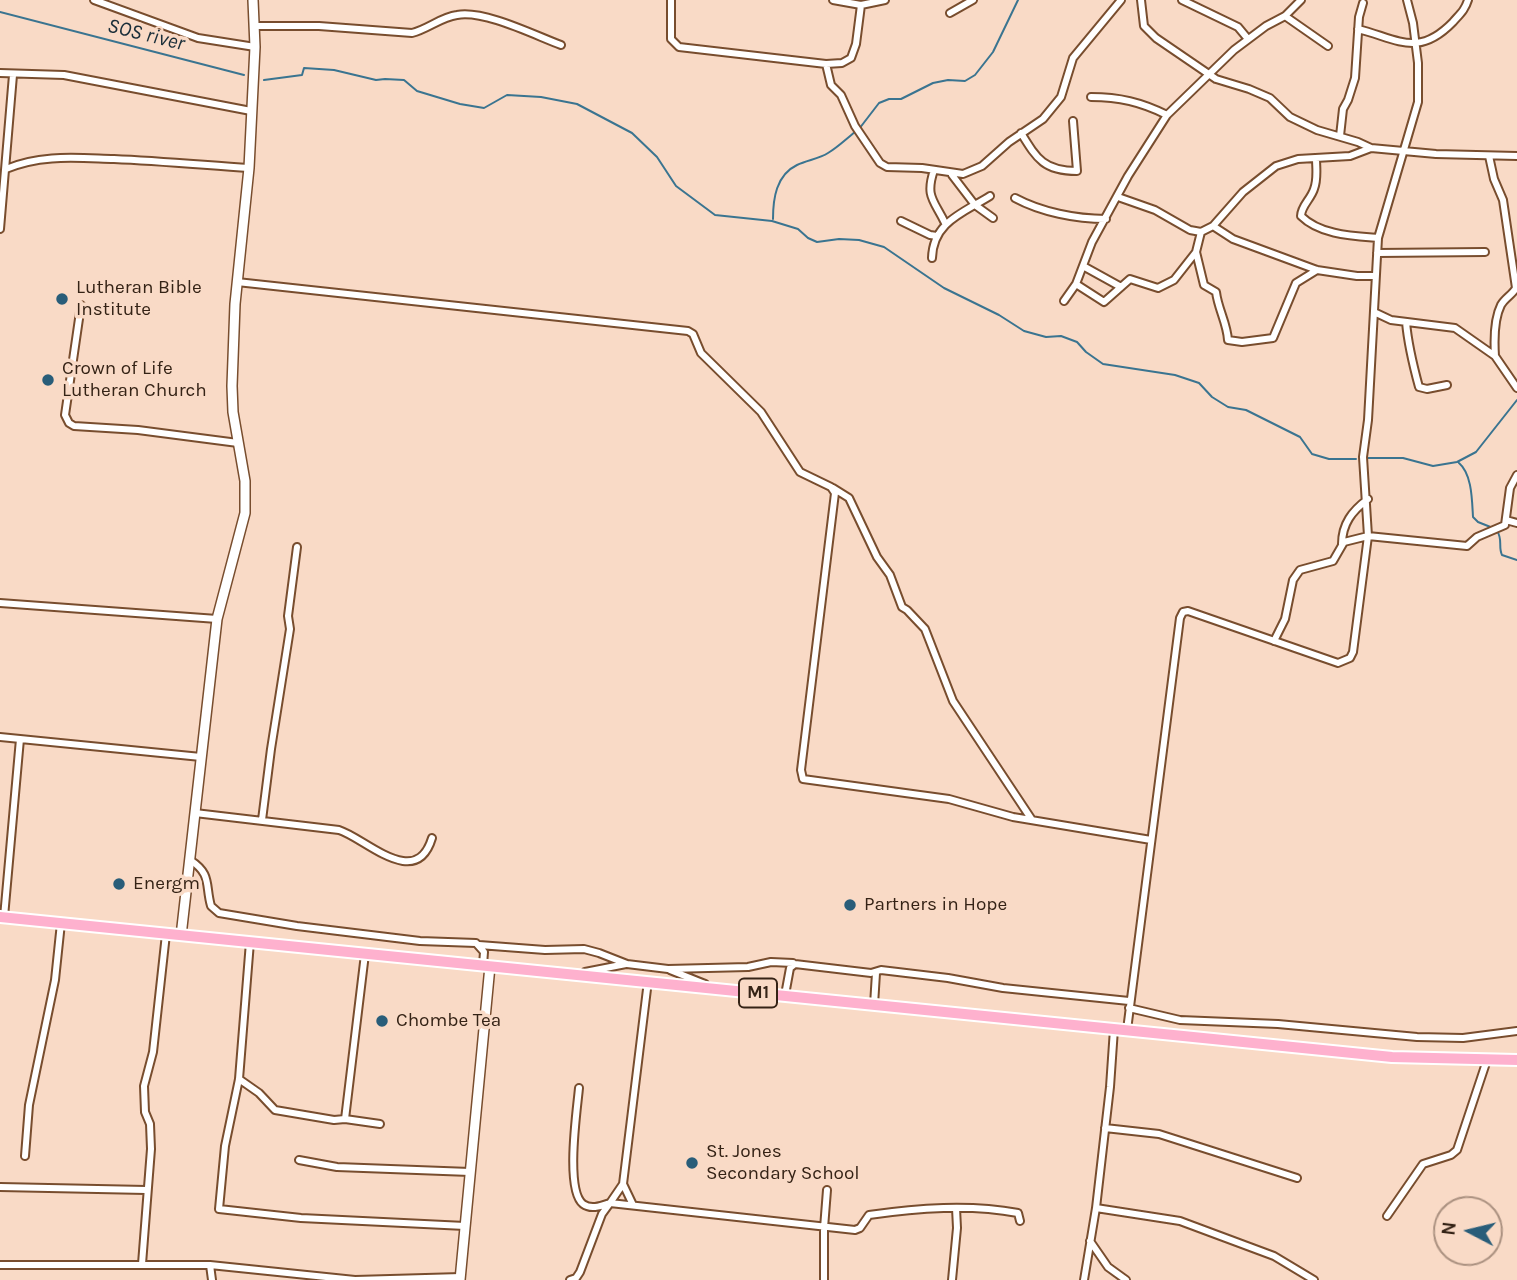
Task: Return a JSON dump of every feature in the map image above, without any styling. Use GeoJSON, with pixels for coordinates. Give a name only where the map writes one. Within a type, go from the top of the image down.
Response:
{"type":"FeatureCollection","features":[{"type":"Feature","properties":{"kind":"highway","name":"M1"},"geometry":{"type":"LineString","coordinates":[[2,917],[1392,1057],[1517,1060]]}},
{"type":"Feature","properties":{"kind":"street"},"geometry":{"type":"LineString","coordinates":[[94,0],[198,38],[255,47]]}},
{"type":"Feature","properties":{"kind":"street"},"geometry":{"type":"LineString","coordinates":[[181,936],[217,619],[245,513],[245,481],[233,412],[232,386],[237,282],[249,168],[255,47],[253,0]]}},
{"type":"Feature","properties":{"kind":"street"},"geometry":{"type":"LineString","coordinates":[[671,0],[671,39],[679,47],[826,64],[842,63],[851,58],[856,44],[861,5]]}},
{"type":"Feature","properties":{"kind":"street"},"geometry":{"type":"LineString","coordinates":[[833,0],[861,5],[885,0]]}},
{"type":"Feature","properties":{"kind":"street"},"geometry":{"type":"LineString","coordinates":[[950,13],[973,0]]}},
{"type":"Feature","properties":{"kind":"street"},"geometry":{"type":"LineString","coordinates":[[826,64],[831,85],[841,95],[855,127],[880,163],[887,167],[963,174],[976,170],[1042,119],[1061,97],[1073,58],[1121,0]]}},
{"type":"Feature","properties":{"kind":"street"},"geometry":{"type":"LineString","coordinates":[[1142,0],[1142,19],[1149,32],[1223,83],[1270,98],[1283,112],[1301,123],[1371,148],[1517,156]]}},
{"type":"Feature","properties":{"kind":"street"},"geometry":{"type":"LineString","coordinates":[[1182,0],[1238,27],[1248,39]]}},
{"type":"Feature","properties":{"kind":"street"},"geometry":{"type":"LineString","coordinates":[[1064,301],[1076,284],[1092,242],[1142,153],[1167,115],[1248,39],[1285,16],[1301,0]]}},
{"type":"Feature","properties":{"kind":"street"},"geometry":{"type":"LineString","coordinates":[[1358,29],[1379,34],[1395,42],[1415,44],[1446,29],[1465,10],[1468,0]]}},
{"type":"Feature","properties":{"kind":"street"},"geometry":{"type":"LineString","coordinates":[[1127,1030],[1180,618],[1183,612],[1188,611],[1338,663],[1350,658],[1362,594],[1368,536],[1368,499],[1363,457],[1378,238],[1418,102],[1415,44],[1409,1]]}},
{"type":"Feature","properties":{"kind":"street"},"geometry":{"type":"LineString","coordinates":[[1340,136],[1343,109],[1355,78],[1358,29],[1363,3]]}},
{"type":"Feature","properties":{"kind":"street"},"geometry":{"type":"LineString","coordinates":[[255,26],[319,26],[412,33],[424,30],[447,17],[461,14],[515,26],[561,45]]}},
{"type":"Feature","properties":{"kind":"street"},"geometry":{"type":"LineString","coordinates":[[1285,16],[1328,46]]}},
{"type":"Feature","properties":{"kind":"street"},"geometry":{"type":"LineString","coordinates":[[0,73],[64,75],[251,111]]}},
{"type":"Feature","properties":{"kind":"street"},"geometry":{"type":"LineString","coordinates":[[0,229],[13,75]]}},
{"type":"Feature","properties":{"kind":"street"},"geometry":{"type":"LineString","coordinates":[[1091,97],[1115,97],[1143,103],[1167,115]]}},
{"type":"Feature","properties":{"kind":"street"},"geometry":{"type":"LineString","coordinates":[[1021,134],[1034,155],[1051,168],[1077,171],[1073,121]]}},
{"type":"Feature","properties":{"kind":"street"},"geometry":{"type":"LineString","coordinates":[[1118,197],[1155,210],[1189,230],[1201,232],[1213,226],[1244,192],[1276,166],[1290,160],[1350,156],[1371,148]]}},
{"type":"Feature","properties":{"kind":"street"},"geometry":{"type":"LineString","coordinates":[[1489,156],[1494,179],[1503,200],[1516,288],[1499,309],[1494,338],[1495,356]]}},
{"type":"Feature","properties":{"kind":"street"},"geometry":{"type":"LineString","coordinates":[[6,169],[58,157],[249,168]]}},
{"type":"Feature","properties":{"kind":"street"},"geometry":{"type":"LineString","coordinates":[[1316,158],[1317,182],[1310,200],[1301,210],[1301,216],[1327,230],[1378,238]]}},
{"type":"Feature","properties":{"kind":"street"},"geometry":{"type":"LineString","coordinates":[[934,170],[929,189],[930,197],[945,223]]}},
{"type":"Feature","properties":{"kind":"street"},"geometry":{"type":"LineString","coordinates":[[950,173],[975,205],[993,218]]}},
{"type":"Feature","properties":{"kind":"street"},"geometry":{"type":"LineString","coordinates":[[932,258],[932,249],[945,223],[990,196]]}},
{"type":"Feature","properties":{"kind":"street"},"geometry":{"type":"LineString","coordinates":[[1014,198],[1037,208],[1106,219]]}},
{"type":"Feature","properties":{"kind":"street"},"geometry":{"type":"LineString","coordinates":[[901,221],[937,236]]}},
{"type":"Feature","properties":{"kind":"street"},"geometry":{"type":"LineString","coordinates":[[1213,226],[1233,239],[1317,270],[1374,276]]}},
{"type":"Feature","properties":{"kind":"street"},"geometry":{"type":"LineString","coordinates":[[1076,284],[1104,302],[1130,279],[1158,288],[1167,285],[1183,272],[1196,252],[1201,232]]}},
{"type":"Feature","properties":{"kind":"street"},"geometry":{"type":"LineString","coordinates":[[1196,252],[1204,285],[1216,292],[1220,312],[1227,327],[1228,340],[1242,342],[1273,338],[1296,283],[1317,270]]}},
{"type":"Feature","properties":{"kind":"street"},"geometry":{"type":"LineString","coordinates":[[1377,253],[1485,252]]}},
{"type":"Feature","properties":{"kind":"street"},"geometry":{"type":"LineString","coordinates":[[1083,266],[1121,287]]}},
{"type":"Feature","properties":{"kind":"street"},"geometry":{"type":"LineString","coordinates":[[237,282],[683,329],[693,334],[701,353],[761,412],[800,472],[849,498],[877,557],[890,575],[902,607],[925,629],[953,701],[1032,820]]}},
{"type":"Feature","properties":{"kind":"street"},"geometry":{"type":"LineString","coordinates":[[81,305],[65,415],[69,423],[74,426],[138,430],[238,443]]}},
{"type":"Feature","properties":{"kind":"street"},"geometry":{"type":"LineString","coordinates":[[1374,312],[1391,320],[1455,328],[1495,356],[1517,388]]}},
{"type":"Feature","properties":{"kind":"street"},"geometry":{"type":"LineString","coordinates":[[1406,322],[1408,350],[1416,367],[1419,387],[1426,389],[1447,385]]}},
{"type":"Feature","properties":{"kind":"street"},"geometry":{"type":"LineString","coordinates":[[1274,641],[1285,619],[1295,575],[1300,570],[1333,561],[1347,539],[1368,536],[1465,547],[1477,537],[1503,527],[1510,488],[1517,475]]}},
{"type":"Feature","properties":{"kind":"street"},"geometry":{"type":"LineString","coordinates":[[831,487],[835,493],[801,770],[803,779],[949,799],[1032,820],[1152,840]]}},
{"type":"Feature","properties":{"kind":"street"},"geometry":{"type":"LineString","coordinates":[[1342,544],[1347,521],[1368,499]]}},
{"type":"Feature","properties":{"kind":"street"},"geometry":{"type":"LineString","coordinates":[[1506,520],[1517,523]]}},
{"type":"Feature","properties":{"kind":"street"},"geometry":{"type":"LineString","coordinates":[[262,820],[290,629],[288,616],[298,547]]}},
{"type":"Feature","properties":{"kind":"street"},"geometry":{"type":"LineString","coordinates":[[0,603],[217,619]]}},
{"type":"Feature","properties":{"kind":"street"},"geometry":{"type":"LineString","coordinates":[[0,737],[201,757]]}},
{"type":"Feature","properties":{"kind":"street"},"geometry":{"type":"LineString","coordinates":[[2,917],[20,739]]}},
{"type":"Feature","properties":{"kind":"street"},"geometry":{"type":"LineString","coordinates":[[195,813],[339,830],[355,835],[382,855],[395,860],[417,858],[429,850],[432,838]]}},
{"type":"Feature","properties":{"kind":"street"},"geometry":{"type":"LineString","coordinates":[[190,860],[197,864],[206,877],[211,906],[219,913],[297,926],[420,941],[545,950],[584,949],[626,964],[668,969],[748,967],[771,962],[876,973],[894,972],[1129,1005],[1180,1020],[1294,1025],[1417,1037],[1463,1038],[1517,1031]]}},
{"type":"Feature","properties":{"kind":"street"},"geometry":{"type":"LineString","coordinates":[[25,1156],[29,1105],[55,980],[61,923]]}},
{"type":"Feature","properties":{"kind":"street"},"geometry":{"type":"LineString","coordinates":[[142,1264],[151,1133],[145,1112],[144,1086],[153,1052],[166,934]]}},
{"type":"Feature","properties":{"kind":"street"},"geometry":{"type":"LineString","coordinates":[[250,942],[239,1079],[225,1146],[219,1209],[301,1218],[465,1226]]}},
{"type":"Feature","properties":{"kind":"street"},"geometry":{"type":"LineString","coordinates":[[0,1265],[210,1265],[355,1280],[461,1278],[481,1084],[487,966],[480,945]]}},
{"type":"Feature","properties":{"kind":"street"},"geometry":{"type":"LineString","coordinates":[[345,1118],[365,953]]}},
{"type":"Feature","properties":{"kind":"street"},"geometry":{"type":"LineString","coordinates":[[566,973],[596,971],[626,964]]}},
{"type":"Feature","properties":{"kind":"street"},"geometry":{"type":"LineString","coordinates":[[785,995],[790,968],[795,964]]}},
{"type":"Feature","properties":{"kind":"street"},"geometry":{"type":"LineString","coordinates":[[668,969],[720,989]]}},
{"type":"Feature","properties":{"kind":"street"},"geometry":{"type":"LineString","coordinates":[[874,1004],[876,973]]}},
{"type":"Feature","properties":{"kind":"street"},"geometry":{"type":"LineString","coordinates":[[570,1280],[576,1278],[580,1272],[601,1214],[623,1184],[648,981]]}},
{"type":"Feature","properties":{"kind":"street"},"geometry":{"type":"LineString","coordinates":[[1084,1280],[1096,1208],[1114,1029]]}},
{"type":"Feature","properties":{"kind":"street"},"geometry":{"type":"LineString","coordinates":[[1387,1216],[1423,1164],[1451,1155],[1457,1150],[1487,1060]]}},
{"type":"Feature","properties":{"kind":"street"},"geometry":{"type":"LineString","coordinates":[[239,1079],[260,1093],[275,1110],[334,1120],[345,1118],[380,1124]]}},
{"type":"Feature","properties":{"kind":"street"},"geometry":{"type":"LineString","coordinates":[[579,1088],[574,1138],[576,1192],[584,1205],[634,1205],[855,1230],[869,1215],[956,1208],[988,1208],[1018,1213],[1020,1221]]}},
{"type":"Feature","properties":{"kind":"street"},"geometry":{"type":"LineString","coordinates":[[1105,1128],[1143,1131],[1178,1139],[1297,1178]]}},
{"type":"Feature","properties":{"kind":"street"},"geometry":{"type":"LineString","coordinates":[[299,1160],[337,1167],[470,1172]]}},
{"type":"Feature","properties":{"kind":"street"},"geometry":{"type":"LineString","coordinates":[[623,1184],[634,1205]]}},
{"type":"Feature","properties":{"kind":"street"},"geometry":{"type":"LineString","coordinates":[[0,1187],[146,1190]]}},
{"type":"Feature","properties":{"kind":"street"},"geometry":{"type":"LineString","coordinates":[[824,1280],[827,1190]]}},
{"type":"Feature","properties":{"kind":"street"},"geometry":{"type":"LineString","coordinates":[[952,1280],[957,1228],[956,1208]]}},
{"type":"Feature","properties":{"kind":"street"},"geometry":{"type":"LineString","coordinates":[[1096,1208],[1180,1221],[1273,1256],[1314,1280]]}},
{"type":"Feature","properties":{"kind":"street"},"geometry":{"type":"LineString","coordinates":[[1090,1241],[1101,1259],[1126,1280]]}},
{"type":"Feature","properties":{"kind":"street"},"geometry":{"type":"LineString","coordinates":[[210,1265],[212,1280]]}},
{"type":"Feature","properties":{"kind":"waterway"},"geometry":{"type":"LineString","coordinates":[[859,129],[879,103],[889,99],[901,99],[933,83],[965,81],[975,75],[993,52],[1018,0]]}},
{"type":"Feature","properties":{"kind":"waterway","name":"SOS river"},"geometry":{"type":"LineString","coordinates":[[0,12],[244,75]]}},
{"type":"Feature","properties":{"kind":"waterway"},"geometry":{"type":"LineString","coordinates":[[264,80],[302,75],[304,68],[334,70],[376,80],[404,80],[417,91],[484,108],[507,95],[541,97],[577,104],[632,133],[657,157],[676,186],[715,215],[772,221],[798,229],[817,242],[859,240],[884,247],[944,288],[999,315],[1024,331],[1046,337],[1061,336],[1077,342],[1103,364],[1175,375],[1199,383],[1212,397],[1228,407],[1246,410],[1300,437],[1312,454],[1329,459],[1356,459]]}},
{"type":"Feature","properties":{"kind":"waterway"},"geometry":{"type":"LineString","coordinates":[[773,219],[775,196],[784,175],[797,165],[828,153],[855,132]]}},
{"type":"Feature","properties":{"kind":"waterway"},"geometry":{"type":"LineString","coordinates":[[1367,458],[1403,458],[1433,466],[1457,462],[1476,452],[1517,400]]}},
{"type":"Feature","properties":{"kind":"waterway"},"geometry":{"type":"LineString","coordinates":[[1459,463],[1469,480],[1473,517],[1493,528]]}},
{"type":"Feature","properties":{"kind":"waterway"},"geometry":{"type":"LineString","coordinates":[[1497,531],[1502,555],[1517,560]]}},
{"type":"Feature","properties":{"kind":"place","name":"Lutheran Bible Institute"},"geometry":{"type":"Point","coordinates":[62,299]}},
{"type":"Feature","properties":{"kind":"place","name":"Crown of Life Lutheran Church"},"geometry":{"type":"Point","coordinates":[48,380]}},
{"type":"Feature","properties":{"kind":"place","name":"Energm"},"geometry":{"type":"Point","coordinates":[119,884]}},
{"type":"Feature","properties":{"kind":"place","name":"Partners in Hope"},"geometry":{"type":"Point","coordinates":[850,905]}},
{"type":"Feature","properties":{"kind":"place","name":"Chombe Tea"},"geometry":{"type":"Point","coordinates":[382,1021]}},
{"type":"Feature","properties":{"kind":"place","name":"St. Jones Secondary School"},"geometry":{"type":"Point","coordinates":[692,1163]}}]}
